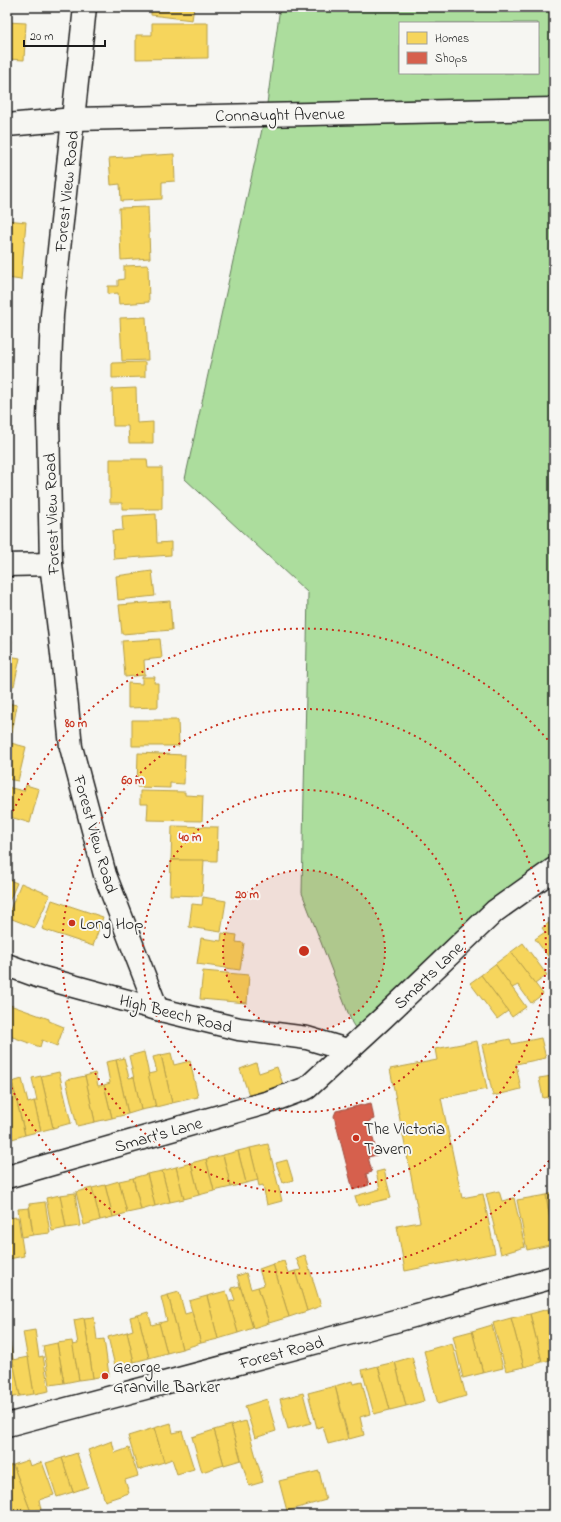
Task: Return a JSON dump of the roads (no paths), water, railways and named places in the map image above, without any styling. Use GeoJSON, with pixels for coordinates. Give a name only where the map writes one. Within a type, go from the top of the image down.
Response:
{"type":"FeatureCollection","features":[{"type":"Feature","properties":{"kind":"street","name":"Forest View Road"},"geometry":{"type":"LineString","coordinates":[[85,7],[52,315],[48,419],[51,564],[71,747],[105,875],[157,1008]]}},
{"type":"Feature","properties":{"kind":"street","name":"Connaught Avenue"},"geometry":{"type":"LineString","coordinates":[[7,125],[74,119],[554,109]]}},
{"type":"Feature","properties":{"kind":"street"},"geometry":{"type":"LineString","coordinates":[[7,566],[51,564]]}},
{"type":"Feature","properties":{"kind":"street","name":"Smarts Lane"},"geometry":{"type":"LineString","coordinates":[[307,1088],[383,1018],[494,911],[554,869]]}},
{"type":"Feature","properties":{"kind":"street","name":"High Beech Road"},"geometry":{"type":"LineString","coordinates":[[7,965],[40,978],[239,1029],[307,1038],[347,1050]]}},
{"type":"Feature","properties":{"kind":"street","name":"Smart's Lane"},"geometry":{"type":"LineString","coordinates":[[7,1177],[269,1102],[307,1088]]}},
{"type":"Feature","properties":{"kind":"street","name":"Forest Road"},"geometry":{"type":"LineString","coordinates":[[7,1425],[554,1277]]}},
{"type":"Feature","properties":{"kind":"place","name":"Long Hop"},"geometry":{"type":"Point","coordinates":[72,923]}},
{"type":"Feature","properties":{"kind":"place","name":"The Victoria Tavern"},"geometry":{"type":"Point","coordinates":[356,1138]}},
{"type":"Feature","properties":{"kind":"place","name":"George Granville Barker"},"geometry":{"type":"Point","coordinates":[105,1376]}}]}
